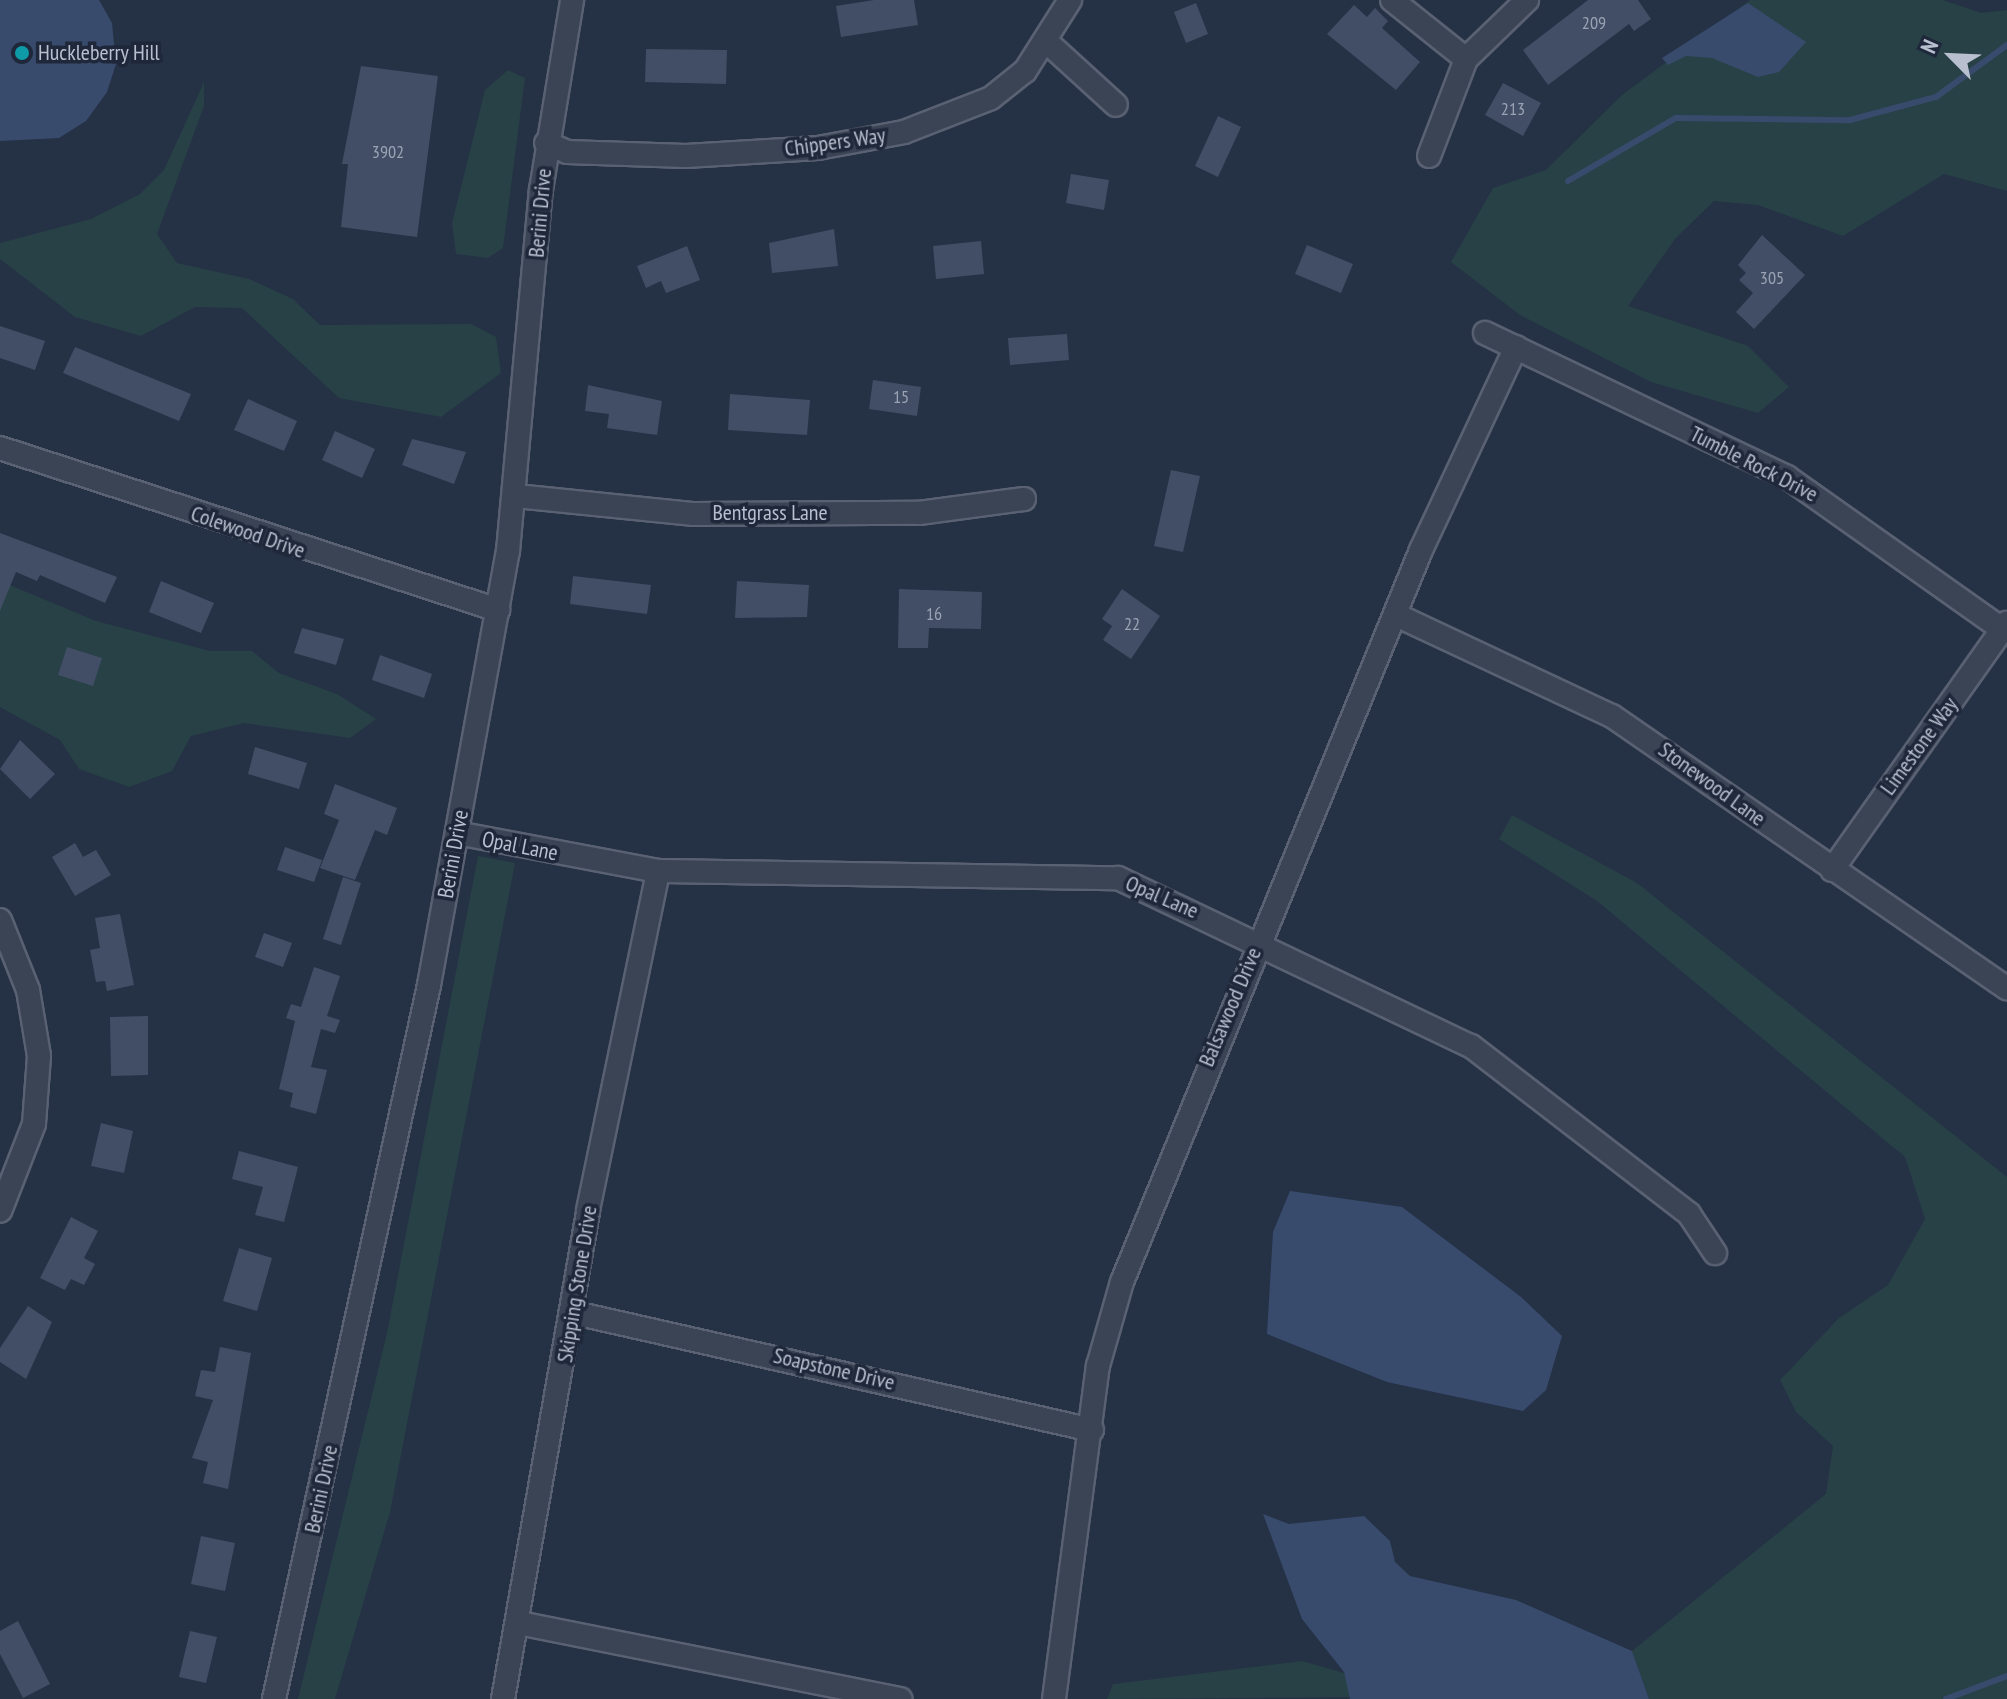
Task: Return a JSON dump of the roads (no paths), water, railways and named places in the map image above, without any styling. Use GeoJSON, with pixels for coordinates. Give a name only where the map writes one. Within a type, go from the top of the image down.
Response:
{"type":"FeatureCollection","features":[{"type":"Feature","properties":{"kind":"street","name":"Berini Drive"},"geometry":{"type":"LineString","coordinates":[[274,1699],[457,833],[498,610],[516,496],[546,143],[572,0]]}},
{"type":"Feature","properties":{"kind":"street","name":"Chippers Way"},"geometry":{"type":"LineString","coordinates":[[546,143],[567,152],[686,156],[873,139],[991,98],[1047,42],[1070,0]]}},
{"type":"Feature","properties":{"kind":"street"},"geometry":{"type":"LineString","coordinates":[[1392,0],[1466,59]]}},
{"type":"Feature","properties":{"kind":"street"},"geometry":{"type":"LineString","coordinates":[[1429,156],[1466,59],[1527,0]]}},
{"type":"Feature","properties":{"kind":"street"},"geometry":{"type":"LineString","coordinates":[[1047,42],[1116,105]]}},
{"type":"Feature","properties":{"kind":"street","name":"Tumble Rock Drive"},"geometry":{"type":"LineString","coordinates":[[1485,333],[1787,477],[2005,626]]}},
{"type":"Feature","properties":{"kind":"street","name":"Balsawood Drive"},"geometry":{"type":"LineString","coordinates":[[1054,1699],[1092,1430],[1098,1366],[1122,1282],[1258,940],[1396,615],[1516,347]]}},
{"type":"Feature","properties":{"kind":"street","name":"Colewood Drive"},"geometry":{"type":"LineString","coordinates":[[0,448],[498,610]]}},
{"type":"Feature","properties":{"kind":"street","name":"Bentgrass Lane"},"geometry":{"type":"LineString","coordinates":[[516,496],[694,514],[919,513],[1024,499]]}},
{"type":"Feature","properties":{"kind":"street","name":"Stonewood Lane"},"geometry":{"type":"LineString","coordinates":[[1396,615],[1612,716],[2007,989]]}},
{"type":"Feature","properties":{"kind":"street","name":"Limestone Way"},"geometry":{"type":"LineString","coordinates":[[1832,870],[2005,626]]}},
{"type":"Feature","properties":{"kind":"street","name":"Opal Lane"},"geometry":{"type":"LineString","coordinates":[[457,833],[658,871],[1118,878],[1258,940],[1471,1046],[1689,1214],[1715,1253]]}},
{"type":"Feature","properties":{"kind":"street","name":"Skipping Stone Drive"},"geometry":{"type":"LineString","coordinates":[[503,1699],[575,1313],[588,1210],[658,871]]}},
{"type":"Feature","properties":{"kind":"street"},"geometry":{"type":"LineString","coordinates":[[0,920],[28,990],[39,1056],[34,1124],[0,1211]]}},
{"type":"Feature","properties":{"kind":"street","name":"Soapstone Drive"},"geometry":{"type":"LineString","coordinates":[[575,1313],[1092,1430]]}},
{"type":"Feature","properties":{"kind":"street"},"geometry":{"type":"LineString","coordinates":[[519,1623],[900,1699]]}},
{"type":"Feature","properties":{"kind":"water"},"geometry":{"type":"Polygon","coordinates":[[[0,0],[99,0],[112,23],[116,64],[107,92],[86,121],[59,138],[0,141],[0,0]]]}},
{"type":"Feature","properties":{"kind":"water"},"geometry":{"type":"Polygon","coordinates":[[[1748,3],[1806,42],[1779,72],[1758,77],[1712,58],[1686,56],[1668,65],[1662,58],[1748,3]]]}},
{"type":"Feature","properties":{"kind":"water"},"geometry":{"type":"Polygon","coordinates":[[[1290,1191],[1402,1207],[1521,1297],[1562,1336],[1546,1390],[1523,1411],[1387,1382],[1267,1334],[1273,1232],[1290,1191]]]}},
{"type":"Feature","properties":{"kind":"water"},"geometry":{"type":"Polygon","coordinates":[[[1263,1514],[1289,1524],[1364,1516],[1390,1541],[1395,1562],[1410,1576],[1516,1600],[1632,1651],[1649,1699],[1350,1699],[1344,1672],[1302,1619],[1263,1514]]]}},
{"type":"Feature","properties":{"kind":"waterway"},"geometry":{"type":"LineString","coordinates":[[1568,181],[1676,118],[1850,120],[1936,97],[2007,45]]}},
{"type":"Feature","properties":{"kind":"waterway"},"geometry":{"type":"LineString","coordinates":[[1946,1699],[2007,1676]]}},
{"type":"Feature","properties":{"kind":"place","name":"Huckleberry Hill"},"geometry":{"type":"Point","coordinates":[22,53]}}]}
